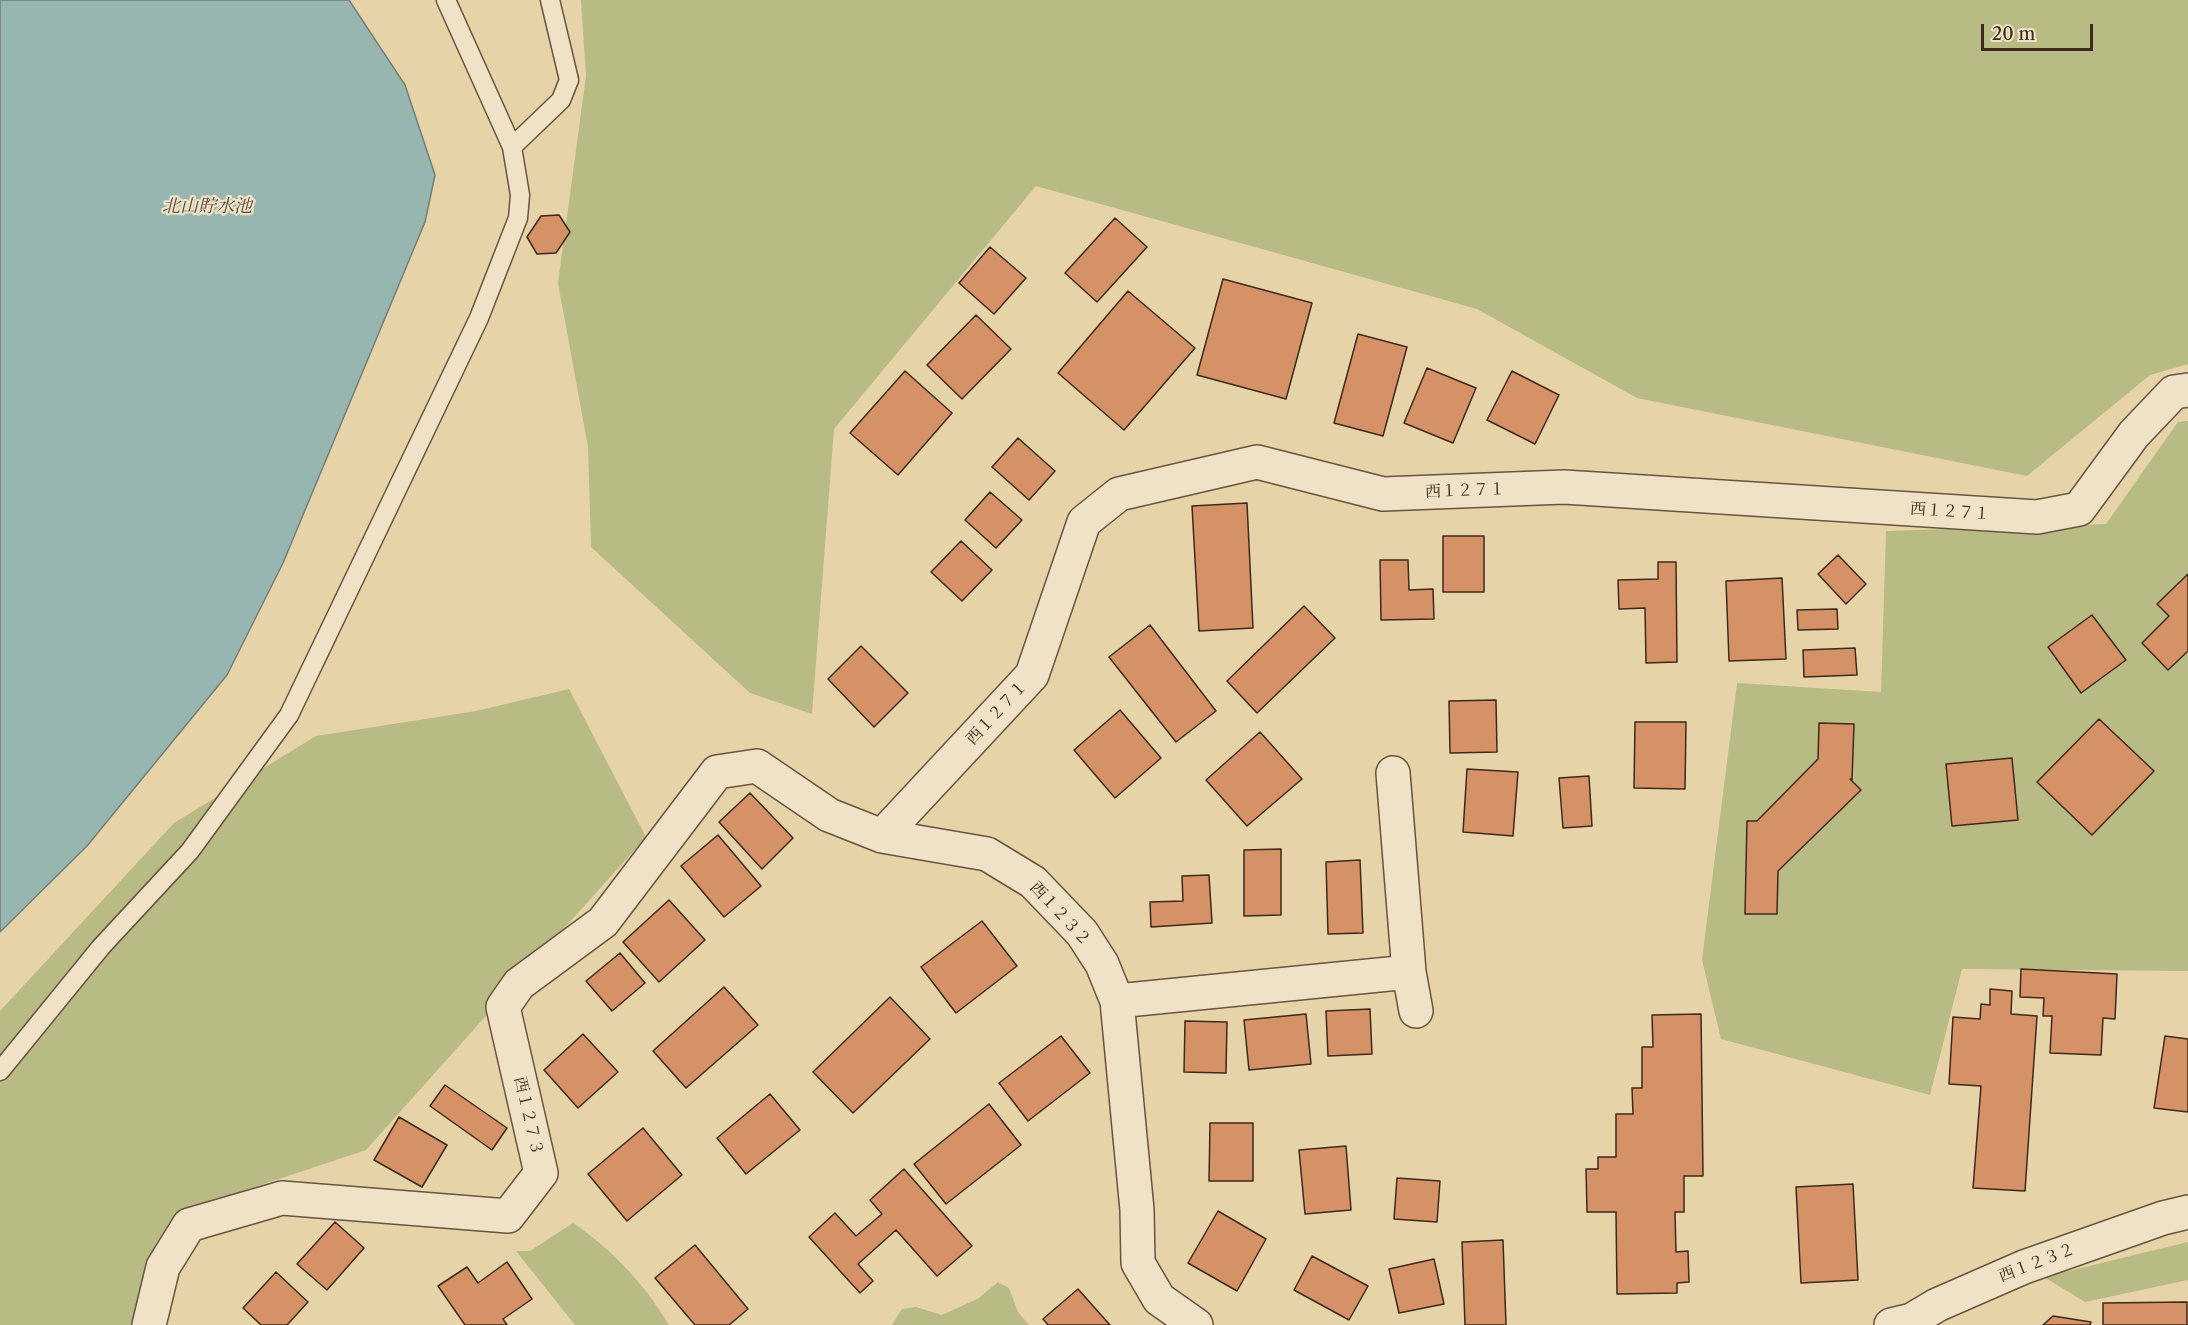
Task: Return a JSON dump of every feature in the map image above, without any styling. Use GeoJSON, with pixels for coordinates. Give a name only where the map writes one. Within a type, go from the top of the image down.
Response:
{"type":"FeatureCollection","features":[{"type":"Feature","properties":{"kind":"street","name":"西１２７１"},"geometry":{"type":"LineString","coordinates":[[882,836],[1032,675],[1084,522],[1119,494],[1257,462],[1383,494],[1564,487],[2037,517],[2079,508],[2134,435],[2174,392],[2188,390]]}},
{"type":"Feature","properties":{"kind":"street","name":"西１２３２"},"geometry":{"type":"LineString","coordinates":[[757,766],[829,815],[882,836],[987,854],[1033,882],[1082,933],[1102,964],[1117,1000],[1137,1210],[1138,1263],[1159,1299],[1196,1325]]}},
{"type":"Feature","properties":{"kind":"street","name":"西１２７３"},"geometry":{"type":"LineString","coordinates":[[149,1325],[163,1267],[189,1225],[282,1198],[508,1216],[541,1173],[503,1007],[519,984],[603,922],[717,771],[757,766]]}},
{"type":"Feature","properties":{"kind":"street"},"geometry":{"type":"LineString","coordinates":[[1393,773],[1408,972],[1416,1011]]}},
{"type":"Feature","properties":{"kind":"street"},"geometry":{"type":"LineString","coordinates":[[1117,1000],[1408,972]]}},
{"type":"Feature","properties":{"kind":"street","name":"西１２３２"},"geometry":{"type":"LineString","coordinates":[[1891,1325],[1942,1315],[2024,1267],[2163,1218],[2188,1212]]}},
{"type":"Feature","properties":{"kind":"lane"},"geometry":{"type":"LineString","coordinates":[[0,1071],[101,947],[190,851],[289,715],[479,318],[518,218],[520,195],[512,147],[446,0]]}},
{"type":"Feature","properties":{"kind":"lane"},"geometry":{"type":"LineString","coordinates":[[512,147],[561,100],[569,80],[550,0]]}},
{"type":"Feature","properties":{"kind":"green space"},"geometry":{"type":"Polygon","coordinates":[[[581,0],[2188,0],[2188,364],[2150,375],[2027,476],[1637,398],[1477,309],[1036,186],[834,429],[812,714],[750,693],[591,547],[588,447],[558,283],[586,76],[581,0]]]}},
{"type":"Feature","properties":{"kind":"green space"},"geometry":{"type":"Polygon","coordinates":[[[2188,421],[2188,971],[1962,969],[1930,1095],[1721,1039],[1702,960],[1737,683],[1881,692],[1886,531],[2106,524],[2178,422],[2188,421]]]}},
{"type":"Feature","properties":{"kind":"green space"},"geometry":{"type":"Polygon","coordinates":[[[569,689],[646,837],[366,1150],[177,1213],[141,1325],[0,1325],[0,1011],[174,823],[316,736],[476,711],[569,689]]]}},
{"type":"Feature","properties":{"kind":"green space"},"geometry":{"type":"Polygon","coordinates":[[[573,1223],[601,1244],[627,1269],[660,1310],[669,1325],[575,1325],[516,1251],[530,1251],[573,1223]]]}},
{"type":"Feature","properties":{"kind":"green space"},"geometry":{"type":"Polygon","coordinates":[[[2188,1242],[2188,1280],[2085,1302],[2044,1277],[2188,1242]]]}},
{"type":"Feature","properties":{"kind":"green space"},"geometry":{"type":"Polygon","coordinates":[[[998,1282],[1009,1288],[1018,1312],[1029,1325],[892,1325],[902,1309],[916,1307],[942,1315],[979,1298],[998,1282]]]}},
{"type":"Feature","properties":{"kind":"water","name":"北山貯水池"},"geometry":{"type":"Polygon","coordinates":[[[0,0],[349,0],[405,85],[435,175],[425,222],[283,563],[227,675],[87,846],[0,932],[0,0]]]}},
{"type":"Feature","properties":{"kind":"building"},"geometry":{"type":"Polygon","coordinates":[[[559,215],[570,232],[556,253],[537,254],[527,237],[541,216],[559,215]]]}},
{"type":"Feature","properties":{"kind":"building"},"geometry":{"type":"Polygon","coordinates":[[[1115,218],[1147,247],[1097,302],[1065,273],[1115,218]]]}},
{"type":"Feature","properties":{"kind":"building"},"geometry":{"type":"Polygon","coordinates":[[[990,247],[1026,278],[994,314],[959,283],[990,247]]]}},
{"type":"Feature","properties":{"kind":"building"},"geometry":{"type":"Polygon","coordinates":[[[1223,279],[1312,303],[1286,399],[1197,375],[1223,279]]]}},
{"type":"Feature","properties":{"kind":"building"},"geometry":{"type":"Polygon","coordinates":[[[1128,291],[1195,348],[1124,430],[1058,373],[1128,291]]]}},
{"type":"Feature","properties":{"kind":"building"},"geometry":{"type":"Polygon","coordinates":[[[976,315],[1011,349],[962,399],[927,365],[976,315]]]}},
{"type":"Feature","properties":{"kind":"building"},"geometry":{"type":"Polygon","coordinates":[[[1358,334],[1407,347],[1383,436],[1334,423],[1358,334]]]}},
{"type":"Feature","properties":{"kind":"building"},"geometry":{"type":"Polygon","coordinates":[[[1427,368],[1476,388],[1453,443],[1404,423],[1427,368]]]}},
{"type":"Feature","properties":{"kind":"building"},"geometry":{"type":"Polygon","coordinates":[[[905,371],[952,413],[898,475],[850,433],[905,371]]]}},
{"type":"Feature","properties":{"kind":"building"},"geometry":{"type":"Polygon","coordinates":[[[1512,371],[1559,395],[1535,444],[1487,420],[1512,371]]]}},
{"type":"Feature","properties":{"kind":"building"},"geometry":{"type":"Polygon","coordinates":[[[1018,438],[1055,471],[1029,500],[992,467],[1018,438]]]}},
{"type":"Feature","properties":{"kind":"building"},"geometry":{"type":"Polygon","coordinates":[[[990,492],[1022,520],[996,548],[965,520],[990,492]]]}},
{"type":"Feature","properties":{"kind":"building"},"geometry":{"type":"Polygon","coordinates":[[[1247,503],[1253,628],[1199,631],[1192,506],[1247,503]]]}},
{"type":"Feature","properties":{"kind":"building"},"geometry":{"type":"Polygon","coordinates":[[[1443,536],[1484,536],[1484,592],[1443,592],[1443,536]]]}},
{"type":"Feature","properties":{"kind":"building"},"geometry":{"type":"Polygon","coordinates":[[[961,541],[992,570],[962,601],[931,572],[961,541]]]}},
{"type":"Feature","properties":{"kind":"building"},"geometry":{"type":"Polygon","coordinates":[[[1838,555],[1866,584],[1846,604],[1818,574],[1838,555]]]}},
{"type":"Feature","properties":{"kind":"building"},"geometry":{"type":"Polygon","coordinates":[[[1380,560],[1408,560],[1409,590],[1433,589],[1434,619],[1381,620],[1380,560]]]}},
{"type":"Feature","properties":{"kind":"building"},"geometry":{"type":"Polygon","coordinates":[[[1658,562],[1676,562],[1677,662],[1646,663],[1645,608],[1619,609],[1618,580],[1658,579],[1658,562]]]}},
{"type":"Feature","properties":{"kind":"building"},"geometry":{"type":"Polygon","coordinates":[[[2188,574],[2188,651],[2168,670],[2142,643],[2169,616],[2157,604],[2188,574]]]}},
{"type":"Feature","properties":{"kind":"building"},"geometry":{"type":"Polygon","coordinates":[[[1782,578],[1786,659],[1729,661],[1726,581],[1782,578]]]}},
{"type":"Feature","properties":{"kind":"building"},"geometry":{"type":"Polygon","coordinates":[[[1304,606],[1335,638],[1257,713],[1227,681],[1304,606]]]}},
{"type":"Feature","properties":{"kind":"building"},"geometry":{"type":"Polygon","coordinates":[[[1837,609],[1838,629],[1798,630],[1797,610],[1837,609]]]}},
{"type":"Feature","properties":{"kind":"building"},"geometry":{"type":"Polygon","coordinates":[[[2092,615],[2126,660],[2081,693],[2048,647],[2092,615]]]}},
{"type":"Feature","properties":{"kind":"building"},"geometry":{"type":"Polygon","coordinates":[[[1150,625],[1216,711],[1176,742],[1109,657],[1150,625]]]}},
{"type":"Feature","properties":{"kind":"building"},"geometry":{"type":"Polygon","coordinates":[[[861,646],[908,693],[874,727],[828,679],[861,646]]]}},
{"type":"Feature","properties":{"kind":"building"},"geometry":{"type":"Polygon","coordinates":[[[1855,648],[1857,675],[1804,677],[1803,650],[1855,648]]]}},
{"type":"Feature","properties":{"kind":"building"},"geometry":{"type":"Polygon","coordinates":[[[1496,700],[1497,752],[1450,753],[1449,701],[1496,700]]]}},
{"type":"Feature","properties":{"kind":"building"},"geometry":{"type":"Polygon","coordinates":[[[1120,710],[1161,758],[1115,798],[1074,750],[1120,710]]]}},
{"type":"Feature","properties":{"kind":"building"},"geometry":{"type":"Polygon","coordinates":[[[2099,719],[2154,771],[2092,835],[2037,782],[2099,719]]]}},
{"type":"Feature","properties":{"kind":"building"},"geometry":{"type":"Polygon","coordinates":[[[1635,722],[1686,722],[1685,789],[1634,788],[1635,722]]]}},
{"type":"Feature","properties":{"kind":"building"},"geometry":{"type":"Polygon","coordinates":[[[1819,723],[1854,724],[1852,780],[1850,779],[1861,790],[1778,871],[1777,914],[1745,914],[1747,821],[1757,821],[1818,759],[1819,723]]]}},
{"type":"Feature","properties":{"kind":"building"},"geometry":{"type":"Polygon","coordinates":[[[1260,732],[1302,779],[1247,826],[1206,780],[1260,732]]]}},
{"type":"Feature","properties":{"kind":"building"},"geometry":{"type":"Polygon","coordinates":[[[2012,758],[2018,820],[1952,826],[1946,764],[2012,758]]]}},
{"type":"Feature","properties":{"kind":"building"},"geometry":{"type":"Polygon","coordinates":[[[1467,769],[1518,772],[1513,836],[1463,832],[1467,769]]]}},
{"type":"Feature","properties":{"kind":"building"},"geometry":{"type":"Polygon","coordinates":[[[1589,776],[1592,826],[1563,828],[1559,778],[1589,776]]]}},
{"type":"Feature","properties":{"kind":"building"},"geometry":{"type":"Polygon","coordinates":[[[750,793],[793,838],[762,869],[719,822],[750,793]]]}},
{"type":"Feature","properties":{"kind":"building"},"geometry":{"type":"Polygon","coordinates":[[[718,835],[761,886],[724,917],[681,866],[718,835]]]}},
{"type":"Feature","properties":{"kind":"building"},"geometry":{"type":"Polygon","coordinates":[[[1281,849],[1281,915],[1244,916],[1244,850],[1281,849]]]}},
{"type":"Feature","properties":{"kind":"building"},"geometry":{"type":"Polygon","coordinates":[[[1360,860],[1363,933],[1328,934],[1326,862],[1360,860]]]}},
{"type":"Feature","properties":{"kind":"building"},"geometry":{"type":"Polygon","coordinates":[[[1209,875],[1212,923],[1151,927],[1150,902],[1183,901],[1182,876],[1209,875]]]}},
{"type":"Feature","properties":{"kind":"building"},"geometry":{"type":"Polygon","coordinates":[[[669,900],[705,940],[659,982],[623,942],[669,900]]]}},
{"type":"Feature","properties":{"kind":"building"},"geometry":{"type":"Polygon","coordinates":[[[982,921],[1017,966],[956,1013],[921,967],[982,921]]]}},
{"type":"Feature","properties":{"kind":"building"},"geometry":{"type":"Polygon","coordinates":[[[620,953],[645,983],[612,1011],[586,981],[620,953]]]}},
{"type":"Feature","properties":{"kind":"building"},"geometry":{"type":"Polygon","coordinates":[[[2021,969],[2117,974],[2115,1019],[2103,1018],[2101,1055],[2050,1053],[2052,1016],[2043,1016],[2044,998],[2020,997],[2021,969]]]}},
{"type":"Feature","properties":{"kind":"building"},"geometry":{"type":"Polygon","coordinates":[[[724,987],[758,1025],[686,1088],[653,1051],[724,987]]]}},
{"type":"Feature","properties":{"kind":"building"},"geometry":{"type":"Polygon","coordinates":[[[1990,989],[2012,991],[2011,1014],[2037,1016],[2025,1191],[1973,1188],[1981,1086],[1949,1084],[1953,1017],[1980,1019],[1981,1004],[1990,1005],[1990,989]]]}},
{"type":"Feature","properties":{"kind":"building"},"geometry":{"type":"Polygon","coordinates":[[[890,997],[930,1039],[853,1113],[813,1072],[890,997]]]}},
{"type":"Feature","properties":{"kind":"building"},"geometry":{"type":"Polygon","coordinates":[[[1370,1009],[1372,1054],[1328,1056],[1326,1011],[1370,1009]]]}},
{"type":"Feature","properties":{"kind":"building"},"geometry":{"type":"Polygon","coordinates":[[[1306,1014],[1311,1064],[1249,1070],[1244,1020],[1306,1014]]]}},
{"type":"Feature","properties":{"kind":"building"},"geometry":{"type":"Polygon","coordinates":[[[1701,1014],[1703,1176],[1684,1176],[1684,1212],[1675,1212],[1676,1252],[1688,1251],[1689,1282],[1677,1283],[1677,1293],[1617,1294],[1616,1212],[1587,1212],[1586,1169],[1598,1169],[1598,1157],[1616,1157],[1616,1114],[1633,1114],[1632,1088],[1642,1088],[1642,1047],[1653,1047],[1652,1015],[1701,1014]]]}},
{"type":"Feature","properties":{"kind":"building"},"geometry":{"type":"Polygon","coordinates":[[[1185,1021],[1227,1022],[1226,1073],[1184,1072],[1185,1021]]]}},
{"type":"Feature","properties":{"kind":"building"},"geometry":{"type":"Polygon","coordinates":[[[583,1034],[618,1072],[578,1108],[544,1070],[583,1034]]]}},
{"type":"Feature","properties":{"kind":"building"},"geometry":{"type":"Polygon","coordinates":[[[1061,1036],[1090,1073],[1028,1121],[999,1083],[1061,1036]]]}},
{"type":"Feature","properties":{"kind":"building"},"geometry":{"type":"Polygon","coordinates":[[[2165,1036],[2188,1039],[2188,1112],[2154,1108],[2165,1036]]]}},
{"type":"Feature","properties":{"kind":"building"},"geometry":{"type":"Polygon","coordinates":[[[445,1085],[507,1128],[492,1150],[430,1106],[445,1085]]]}},
{"type":"Feature","properties":{"kind":"building"},"geometry":{"type":"Polygon","coordinates":[[[770,1094],[800,1130],[746,1174],[717,1138],[770,1094]]]}},
{"type":"Feature","properties":{"kind":"building"},"geometry":{"type":"Polygon","coordinates":[[[989,1104],[1021,1145],[946,1204],[914,1164],[989,1104]]]}},
{"type":"Feature","properties":{"kind":"building"},"geometry":{"type":"Polygon","coordinates":[[[399,1117],[447,1145],[422,1187],[374,1160],[399,1117]]]}},
{"type":"Feature","properties":{"kind":"building"},"geometry":{"type":"Polygon","coordinates":[[[1210,1123],[1253,1123],[1253,1181],[1209,1181],[1210,1123]]]}},
{"type":"Feature","properties":{"kind":"building"},"geometry":{"type":"Polygon","coordinates":[[[643,1128],[682,1175],[627,1221],[588,1174],[643,1128]]]}},
{"type":"Feature","properties":{"kind":"building"},"geometry":{"type":"Polygon","coordinates":[[[1346,1146],[1351,1210],[1305,1214],[1299,1150],[1346,1146]]]}},
{"type":"Feature","properties":{"kind":"building"},"geometry":{"type":"Polygon","coordinates":[[[904,1169],[972,1246],[937,1276],[896,1230],[858,1264],[873,1281],[860,1293],[809,1237],[835,1213],[856,1236],[882,1214],[870,1200],[904,1169]]]}},
{"type":"Feature","properties":{"kind":"building"},"geometry":{"type":"Polygon","coordinates":[[[1397,1178],[1440,1181],[1437,1222],[1394,1219],[1397,1178]]]}},
{"type":"Feature","properties":{"kind":"building"},"geometry":{"type":"Polygon","coordinates":[[[1853,1184],[1858,1280],[1801,1283],[1796,1187],[1853,1184]]]}},
{"type":"Feature","properties":{"kind":"building"},"geometry":{"type":"Polygon","coordinates":[[[1218,1211],[1266,1239],[1237,1291],[1188,1263],[1218,1211]]]}},
{"type":"Feature","properties":{"kind":"building"},"geometry":{"type":"Polygon","coordinates":[[[335,1222],[364,1248],[327,1290],[297,1264],[335,1222]]]}},
{"type":"Feature","properties":{"kind":"building"},"geometry":{"type":"Polygon","coordinates":[[[1503,1240],[1506,1325],[1465,1325],[1462,1242],[1503,1240]]]}},
{"type":"Feature","properties":{"kind":"building"},"geometry":{"type":"Polygon","coordinates":[[[695,1245],[748,1309],[729,1325],[695,1325],[655,1278],[695,1245]]]}},
{"type":"Feature","properties":{"kind":"building"},"geometry":{"type":"Polygon","coordinates":[[[1312,1256],[1368,1286],[1349,1320],[1294,1290],[1312,1256]]]}},
{"type":"Feature","properties":{"kind":"building"},"geometry":{"type":"Polygon","coordinates":[[[1434,1259],[1444,1304],[1399,1313],[1389,1269],[1434,1259]]]}},
{"type":"Feature","properties":{"kind":"building"},"geometry":{"type":"Polygon","coordinates":[[[507,1262],[532,1299],[503,1319],[507,1325],[465,1325],[438,1286],[467,1267],[478,1283],[507,1262]]]}},
{"type":"Feature","properties":{"kind":"building"},"geometry":{"type":"Polygon","coordinates":[[[276,1272],[308,1302],[287,1325],[261,1325],[243,1308],[276,1272]]]}},
{"type":"Feature","properties":{"kind":"building"},"geometry":{"type":"Polygon","coordinates":[[[1078,1289],[1110,1325],[1048,1325],[1043,1319],[1078,1289]]]}},
{"type":"Feature","properties":{"kind":"building"},"geometry":{"type":"Polygon","coordinates":[[[2187,1302],[2187,1325],[2103,1325],[2103,1303],[2187,1302]]]}},
{"type":"Feature","properties":{"kind":"building"},"geometry":{"type":"Polygon","coordinates":[[[2053,1316],[2091,1322],[2090,1325],[2043,1325],[2053,1316]]]}}]}
